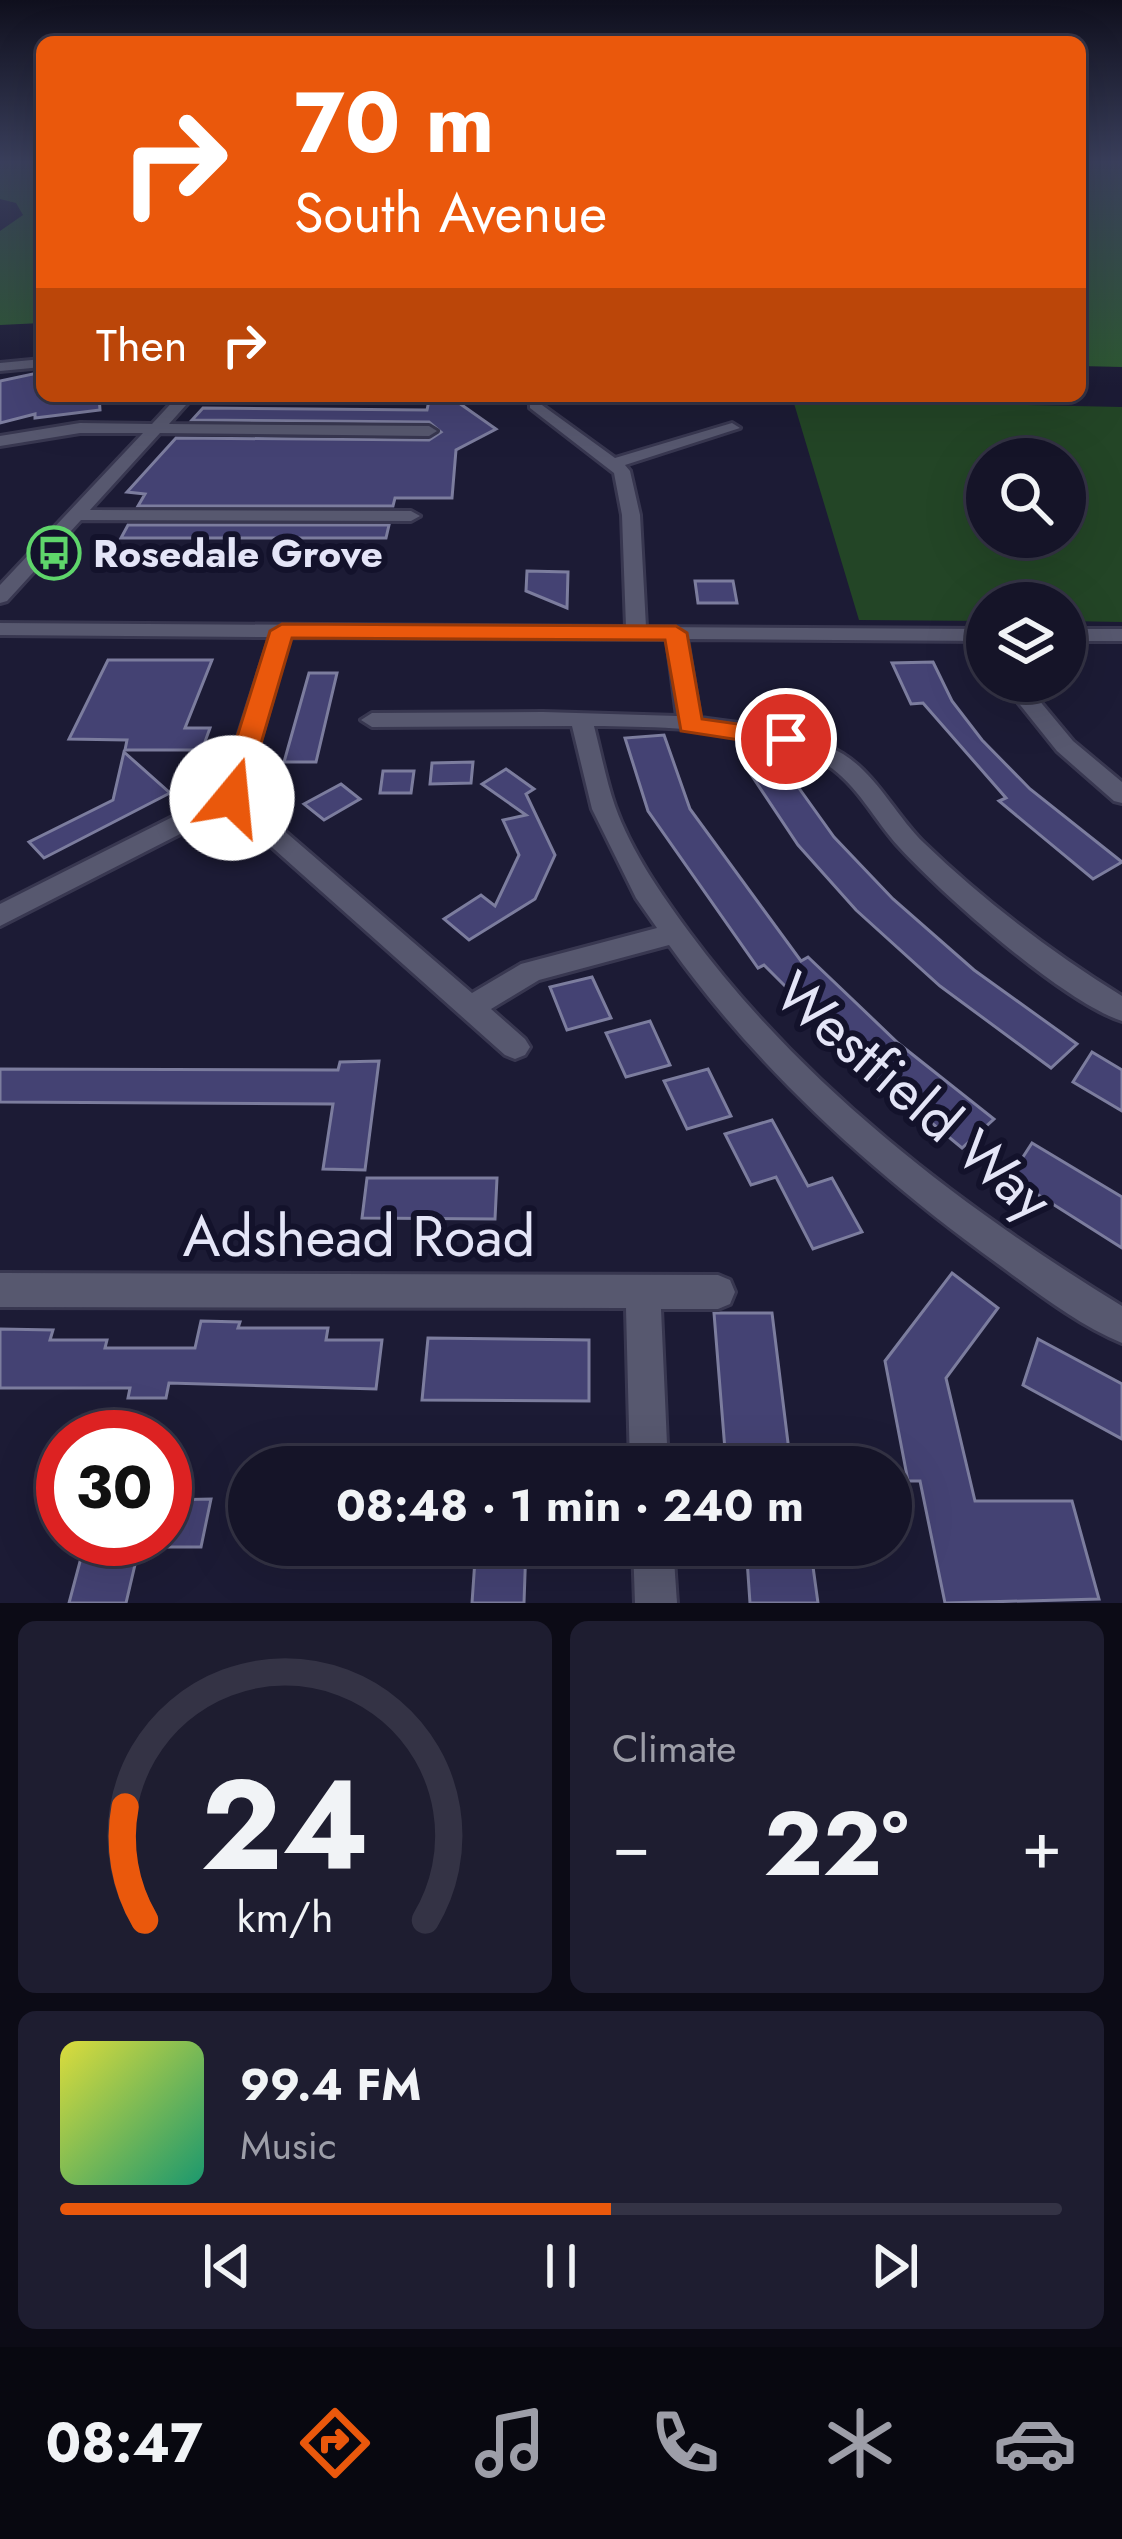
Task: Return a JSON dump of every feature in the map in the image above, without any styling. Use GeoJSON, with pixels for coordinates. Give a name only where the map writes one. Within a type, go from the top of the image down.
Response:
{"type":"FeatureCollection","features":[{"type":"Feature","properties":{"kind":"street"},"geometry":{"type":"LineString","coordinates":[[0,367],[36,364]]}},
{"type":"Feature","properties":{"kind":"street"},"geometry":{"type":"LineString","coordinates":[[0,597],[181,402]]}},
{"type":"Feature","properties":{"kind":"street"},"geometry":{"type":"LineString","coordinates":[[535,405],[616,463],[628,488],[636,633]]}},
{"type":"Feature","properties":{"kind":"street"},"geometry":{"type":"LineString","coordinates":[[527,427],[556,419]]}},
{"type":"Feature","properties":{"kind":"street"},"geometry":{"type":"LineString","coordinates":[[0,441],[80,428],[429,430]]}},
{"type":"Feature","properties":{"kind":"street"},"geometry":{"type":"LineString","coordinates":[[616,463],[731,428]]}},
{"type":"Feature","properties":{"kind":"street"},"geometry":{"type":"LineString","coordinates":[[704,437],[725,450]]}},
{"type":"Feature","properties":{"kind":"street"},"geometry":{"type":"LineString","coordinates":[[76,515],[411,516]]}},
{"type":"Feature","properties":{"kind":"street"},"geometry":{"type":"LineString","coordinates":[[0,629],[966,635]]}},
{"type":"Feature","properties":{"kind":"street"},"geometry":{"type":"LineString","coordinates":[[0,916],[232,798],[282,631]]}},
{"type":"Feature","properties":{"kind":"street"},"geometry":{"type":"LineString","coordinates":[[676,633],[690,726]]}},
{"type":"Feature","properties":{"kind":"street"},"geometry":{"type":"LineString","coordinates":[[1086,635],[1122,635]]}},
{"type":"Feature","properties":{"kind":"street"},"geometry":{"type":"LineString","coordinates":[[1028,702],[1054,735],[1122,794]]}},
{"type":"Feature","properties":{"kind":"street"},"geometry":{"type":"LineString","coordinates":[[372,720],[582,721],[690,726],[786,739],[833,758],[908,843],[972,902],[1122,1010]]}},
{"type":"Feature","properties":{"kind":"street"},"geometry":{"type":"LineString","coordinates":[[418,746],[424,721]]}},
{"type":"Feature","properties":{"kind":"street","name":"Westfield Way"},"geometry":{"type":"LineString","coordinates":[[582,721],[586,761],[612,834],[674,933],[720,993],[838,1114],[948,1207],[1122,1326]]}},
{"type":"Feature","properties":{"kind":"street"},"geometry":{"type":"LineString","coordinates":[[232,798],[514,1046]]}},
{"type":"Feature","properties":{"kind":"street"},"geometry":{"type":"LineString","coordinates":[[470,1008],[531,972],[674,933]]}},
{"type":"Feature","properties":{"kind":"street","name":"Adshead Road"},"geometry":{"type":"LineString","coordinates":[[0,1290],[718,1292]]}},
{"type":"Feature","properties":{"kind":"street"},"geometry":{"type":"LineString","coordinates":[[643,1292],[649,1446]]}},
{"type":"Feature","properties":{"kind":"street"},"geometry":{"type":"LineString","coordinates":[[654,1566],[656,1603]]}},
{"type":"Feature","properties":{"kind":"green space"},"geometry":{"type":"Polygon","coordinates":[[[0,237],[36,237],[36,323],[0,325],[0,237]]]}},
{"type":"Feature","properties":{"kind":"green space"},"geometry":{"type":"Polygon","coordinates":[[[1086,237],[1122,237],[1122,367],[1086,366],[1086,237]]]}},
{"type":"Feature","properties":{"kind":"green space"},"geometry":{"type":"Polygon","coordinates":[[[794,402],[1122,407],[1122,622],[1086,621],[1086,582],[966,582],[966,621],[859,620],[794,402]]]}},
{"type":"Feature","properties":{"kind":"building"},"geometry":{"type":"Polygon","coordinates":[[[36,373],[36,402],[99,402],[100,410],[35,418],[35,414],[0,423],[0,381],[36,373]]]}},
{"type":"Feature","properties":{"kind":"building"},"geometry":{"type":"Polygon","coordinates":[[[429,402],[458,402],[496,429],[456,450],[452,498],[395,498],[393,506],[138,506],[145,494],[127,492],[176,438],[429,440],[441,432],[429,422],[192,420],[203,408],[427,410],[429,402]]]}},
{"type":"Feature","properties":{"kind":"building"},"geometry":{"type":"Polygon","coordinates":[[[128,525],[389,525],[386,538],[121,538],[128,525]]]}},
{"type":"Feature","properties":{"kind":"building"},"geometry":{"type":"Polygon","coordinates":[[[527,571],[568,572],[567,608],[526,591],[527,571]]]}},
{"type":"Feature","properties":{"kind":"building"},"geometry":{"type":"Polygon","coordinates":[[[695,581],[733,581],[737,603],[698,603],[695,581]]]}},
{"type":"Feature","properties":{"kind":"building"},"geometry":{"type":"Polygon","coordinates":[[[108,660],[212,660],[185,728],[210,728],[202,750],[125,750],[127,740],[69,739],[108,660]]]}},
{"type":"Feature","properties":{"kind":"building"},"geometry":{"type":"Polygon","coordinates":[[[933,662],[952,701],[982,740],[1030,789],[1122,862],[1093,879],[999,801],[1006,798],[923,703],[911,704],[892,663],[933,662]]]}},
{"type":"Feature","properties":{"kind":"building"},"geometry":{"type":"Polygon","coordinates":[[[309,673],[337,673],[316,762],[284,762],[309,673]]]}},
{"type":"Feature","properties":{"kind":"building"},"geometry":{"type":"Polygon","coordinates":[[[664,735],[690,809],[801,961],[808,957],[898,1043],[994,1119],[962,1148],[876,1077],[764,965],[758,968],[648,811],[625,738],[664,735]]]}},
{"type":"Feature","properties":{"kind":"building"},"geometry":{"type":"Polygon","coordinates":[[[124,752],[170,793],[44,858],[29,842],[113,800],[124,752]]]}},
{"type":"Feature","properties":{"kind":"building"},"geometry":{"type":"Polygon","coordinates":[[[473,762],[471,783],[430,784],[432,763],[473,762]]]}},
{"type":"Feature","properties":{"kind":"building"},"geometry":{"type":"Polygon","coordinates":[[[781,763],[834,837],[893,899],[974,970],[1077,1044],[1051,1068],[940,986],[856,910],[798,845],[748,770],[781,763]]]}},
{"type":"Feature","properties":{"kind":"building"},"geometry":{"type":"Polygon","coordinates":[[[506,769],[534,789],[526,794],[555,855],[535,899],[469,940],[444,919],[481,895],[495,906],[519,855],[503,820],[526,815],[482,784],[506,769]]]}},
{"type":"Feature","properties":{"kind":"building"},"geometry":{"type":"Polygon","coordinates":[[[383,771],[414,771],[411,793],[380,793],[383,771]]]}},
{"type":"Feature","properties":{"kind":"building"},"geometry":{"type":"Polygon","coordinates":[[[341,784],[360,799],[324,820],[304,804],[341,784]]]}},
{"type":"Feature","properties":{"kind":"building"},"geometry":{"type":"Polygon","coordinates":[[[592,977],[611,1018],[567,1030],[550,987],[592,977]]]}},
{"type":"Feature","properties":{"kind":"building"},"geometry":{"type":"Polygon","coordinates":[[[650,1021],[670,1065],[626,1077],[606,1033],[650,1021]]]}},
{"type":"Feature","properties":{"kind":"building"},"geometry":{"type":"Polygon","coordinates":[[[1092,1052],[1122,1070],[1122,1111],[1073,1082],[1092,1052]]]}},
{"type":"Feature","properties":{"kind":"building"},"geometry":{"type":"Polygon","coordinates":[[[379,1061],[365,1170],[323,1169],[333,1104],[0,1102],[0,1069],[338,1070],[340,1062],[379,1061]]]}},
{"type":"Feature","properties":{"kind":"building"},"geometry":{"type":"Polygon","coordinates":[[[708,1069],[731,1116],[687,1129],[664,1081],[708,1069]]]}},
{"type":"Feature","properties":{"kind":"building"},"geometry":{"type":"Polygon","coordinates":[[[772,1120],[808,1186],[832,1178],[862,1232],[813,1249],[776,1177],[751,1185],[725,1134],[772,1120]]]}},
{"type":"Feature","properties":{"kind":"building"},"geometry":{"type":"Polygon","coordinates":[[[1032,1143],[1122,1197],[1122,1248],[1010,1177],[1032,1143]]]}},
{"type":"Feature","properties":{"kind":"building"},"geometry":{"type":"Polygon","coordinates":[[[367,1178],[497,1178],[495,1219],[362,1218],[367,1178]]]}},
{"type":"Feature","properties":{"kind":"building"},"geometry":{"type":"Polygon","coordinates":[[[952,1273],[998,1308],[946,1378],[975,1501],[1072,1501],[1099,1599],[945,1603],[920,1481],[912,1481],[912,1446],[901,1446],[885,1361],[952,1273]]]}},
{"type":"Feature","properties":{"kind":"building"},"geometry":{"type":"Polygon","coordinates":[[[714,1313],[772,1313],[788,1446],[725,1446],[714,1313]]]}},
{"type":"Feature","properties":{"kind":"building"},"geometry":{"type":"Polygon","coordinates":[[[201,1321],[240,1322],[238,1328],[328,1328],[326,1340],[382,1340],[376,1389],[169,1383],[166,1398],[128,1398],[130,1388],[0,1388],[0,1329],[53,1330],[50,1340],[107,1340],[105,1348],[195,1348],[201,1321]]]}},
{"type":"Feature","properties":{"kind":"building"},"geometry":{"type":"Polygon","coordinates":[[[428,1338],[589,1340],[589,1401],[422,1400],[428,1338]]]}},
{"type":"Feature","properties":{"kind":"building"},"geometry":{"type":"Polygon","coordinates":[[[1038,1339],[1122,1384],[1122,1439],[1023,1385],[1038,1339]]]}},
{"type":"Feature","properties":{"kind":"building"},"geometry":{"type":"Polygon","coordinates":[[[192,1499],[211,1499],[201,1547],[192,1547],[192,1499]]]}},
{"type":"Feature","properties":{"kind":"building"},"geometry":{"type":"Polygon","coordinates":[[[79,1566],[135,1566],[126,1603],[69,1603],[79,1566]]]}},
{"type":"Feature","properties":{"kind":"building"},"geometry":{"type":"Polygon","coordinates":[[[475,1566],[525,1566],[524,1603],[472,1603],[475,1566]]]}},
{"type":"Feature","properties":{"kind":"building"},"geometry":{"type":"Polygon","coordinates":[[[747,1566],[813,1566],[818,1603],[750,1603],[747,1566]]]}},
{"type":"Feature","properties":{"kind":"place","name":"Rosedale Grove"},"geometry":{"type":"Point","coordinates":[54,553]}},
{"type":"Feature","properties":{"kind":"route"},"geometry":{"type":"LineString","coordinates":[[232,798],[282,631],[676,633],[690,726],[786,739]]}}]}
